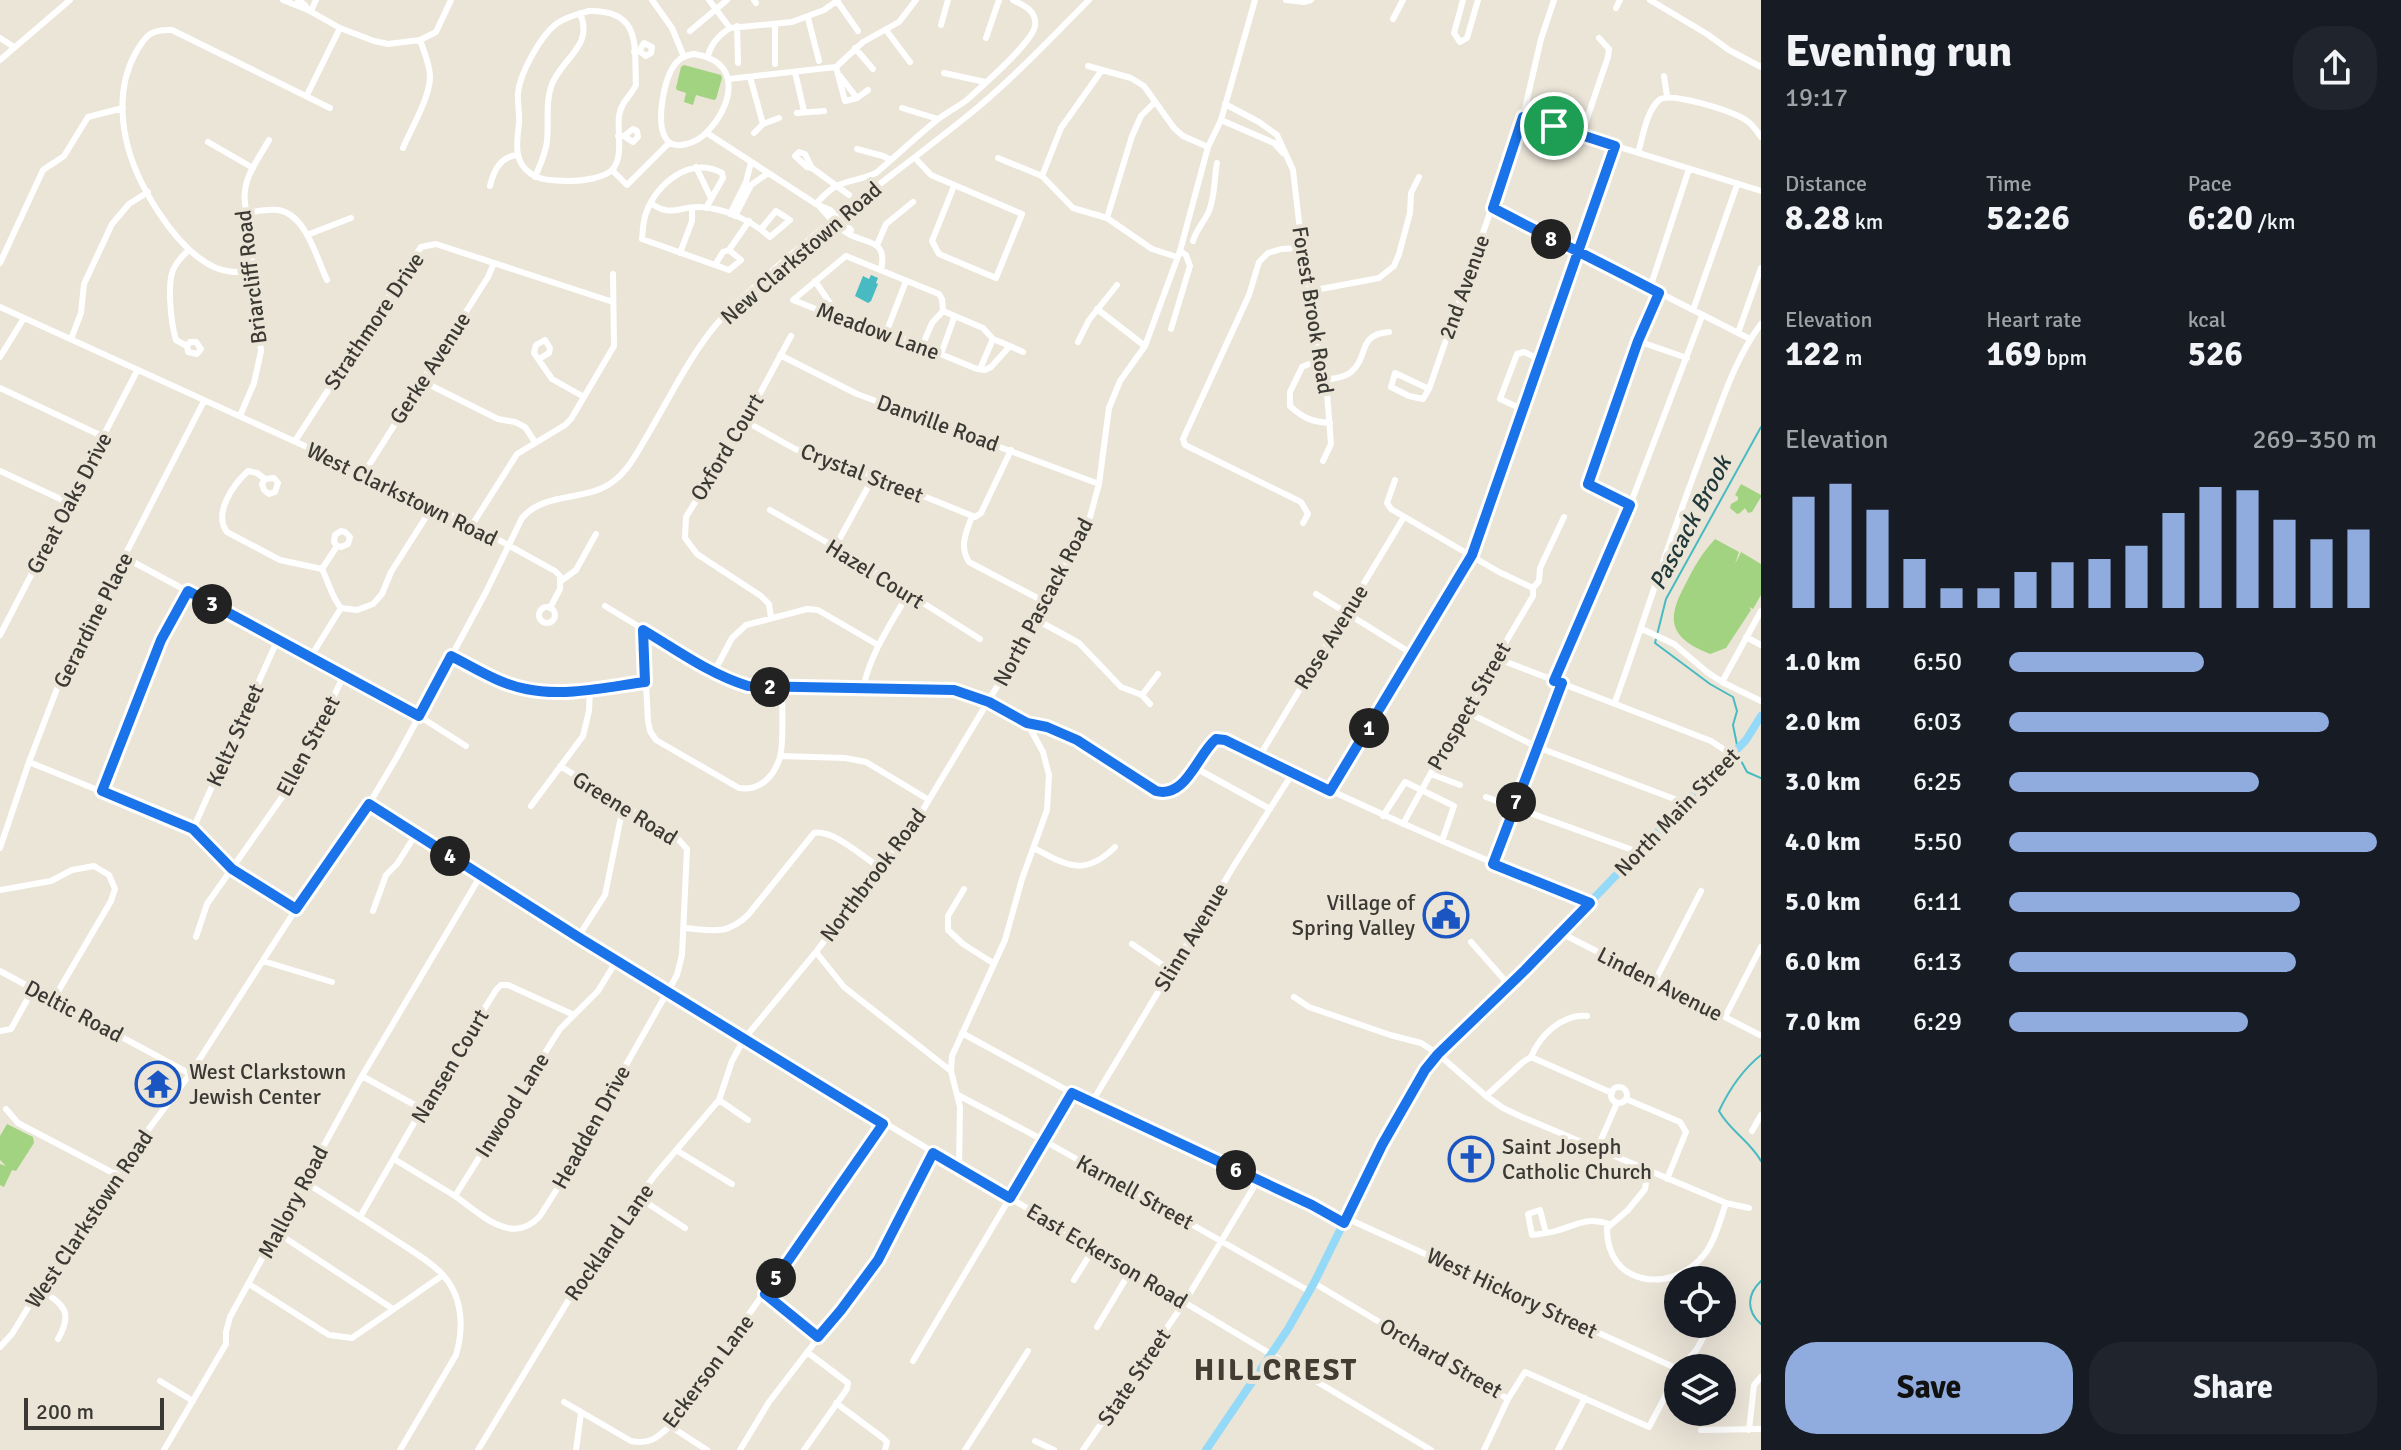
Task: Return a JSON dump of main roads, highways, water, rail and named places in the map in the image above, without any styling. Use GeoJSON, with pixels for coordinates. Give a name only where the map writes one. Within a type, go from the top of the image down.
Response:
{"type":"FeatureCollection","features":[{"type":"Feature","properties":{"kind":"main road","name":"North Main Street"},"geometry":{"type":"LineString","coordinates":[[1206,1450],[1273,1355],[1312,1287],[1415,1086],[1438,1054],[1590,903],[1735,750],[1761,716]]}},
{"type":"Feature","properties":{"kind":"water"},"geometry":{"type":"Polygon","coordinates":[[[871,275],[878,278],[878,284],[868,303],[855,296],[863,276],[869,279],[871,275]]]}},
{"type":"Feature","properties":{"kind":"waterway","name":"Pascack Brook"},"geometry":{"type":"LineString","coordinates":[[1737,745],[1733,725],[1737,711],[1733,697],[1710,684],[1655,643],[1666,599],[1761,427]]}},
{"type":"Feature","properties":{"kind":"waterway","name":"Pascack Brook"},"geometry":{"type":"LineString","coordinates":[[1738,755],[1747,772],[1761,778]]}},
{"type":"Feature","properties":{"kind":"waterway","name":"Pascack Brook"},"geometry":{"type":"LineString","coordinates":[[1761,1055],[1737,1081],[1719,1111],[1761,1161]]}},
{"type":"Feature","properties":{"kind":"waterway","name":"Pascack Brook"},"geometry":{"type":"LineString","coordinates":[[1761,1281],[1753,1291],[1750,1302],[1753,1314],[1761,1324]]}},
{"type":"Feature","properties":{"kind":"place","name":"Village of Spring Valley"},"geometry":{"type":"Point","coordinates":[1446,915]}},
{"type":"Feature","properties":{"kind":"place","name":"West Clarkstown Jewish Center"},"geometry":{"type":"Point","coordinates":[158,1084]}},
{"type":"Feature","properties":{"kind":"place","name":"Saint Joseph Catholic Church"},"geometry":{"type":"Point","coordinates":[1471,1159]}},
{"type":"Feature","properties":{"kind":"district","name":"HILLCREST"},"geometry":{"type":"Point","coordinates":[1276,1370]}}]}
